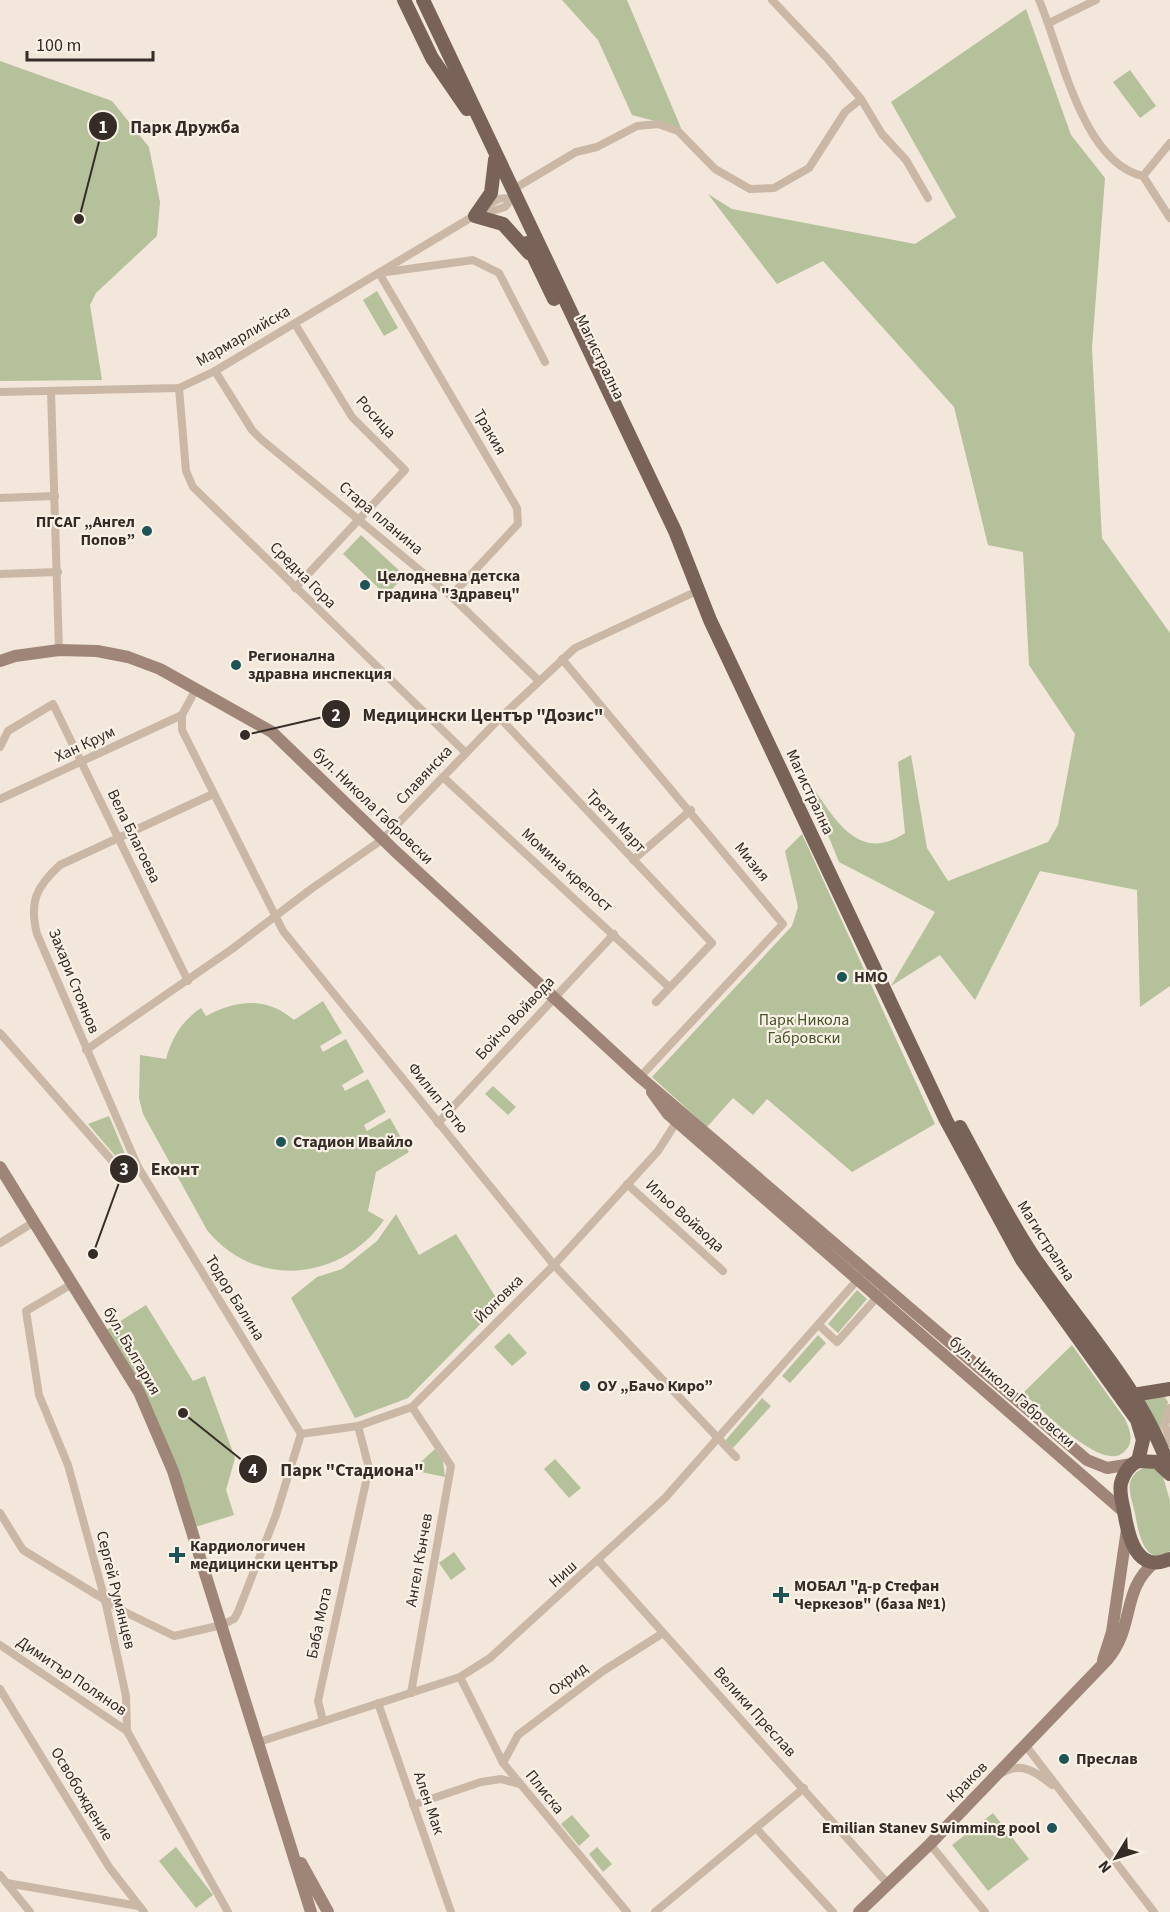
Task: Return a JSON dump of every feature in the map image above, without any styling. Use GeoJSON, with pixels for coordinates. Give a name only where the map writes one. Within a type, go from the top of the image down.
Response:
{"type":"FeatureCollection","features":[{"type":"Feature","properties":{"kind":"main road"},"geometry":{"type":"LineString","coordinates":[[404,0],[445,80],[482,128]]}},
{"type":"Feature","properties":{"kind":"main road","name":"Магистрална"},"geometry":{"type":"LineString","coordinates":[[423,0],[513,198],[648,475],[697,591],[946,1120],[1022,1260],[1137,1420],[1143,1440],[1135,1462],[1124,1474],[1120,1488],[1127,1529],[1139,1556],[1147,1561],[1165,1562]]}},
{"type":"Feature","properties":{"kind":"main road"},"geometry":{"type":"LineString","coordinates":[[431,0],[441,39]]}},
{"type":"Feature","properties":{"kind":"main road"},"geometry":{"type":"LineString","coordinates":[[493,154],[491,193],[476,216],[503,224],[536,262]]}},
{"type":"Feature","properties":{"kind":"main road","name":"Магистрална"},"geometry":{"type":"LineString","coordinates":[[513,198],[536,262],[671,544],[691,574]]}},
{"type":"Feature","properties":{"kind":"main road","name":"Магистрална"},"geometry":{"type":"LineString","coordinates":[[902,1024],[1029,1249],[1134,1395],[1152,1424],[1170,1472]]}},
{"type":"Feature","properties":{"kind":"main road"},"geometry":{"type":"LineString","coordinates":[[1134,1395],[1170,1389]]}},
{"type":"Feature","properties":{"kind":"main road","name":"Магистрална"},"geometry":{"type":"LineString","coordinates":[[1135,1462],[1156,1462],[1170,1472]]}},
{"type":"Feature","properties":{"kind":"street"},"geometry":{"type":"LineString","coordinates":[[772,0],[827,58],[861,99],[882,134],[906,159],[928,198]]}},
{"type":"Feature","properties":{"kind":"street"},"geometry":{"type":"LineString","coordinates":[[1039,0],[1092,135],[1113,160],[1134,174],[1143,176],[1170,218]]}},
{"type":"Feature","properties":{"kind":"street"},"geometry":{"type":"LineString","coordinates":[[1049,22],[1096,0]]}},
{"type":"Feature","properties":{"kind":"street","name":"Мармарлийска"},"geometry":{"type":"LineString","coordinates":[[0,392],[179,388],[214,371],[476,216],[498,210],[576,152],[597,147],[637,126],[657,124],[678,131],[715,169],[750,189],[774,188],[808,168],[845,112],[861,99]]}},
{"type":"Feature","properties":{"kind":"street"},"geometry":{"type":"LineString","coordinates":[[1143,176],[1170,143]]}},
{"type":"Feature","properties":{"kind":"street"},"geometry":{"type":"LineString","coordinates":[[379,273],[473,260],[499,273],[545,362]]}},
{"type":"Feature","properties":{"kind":"street","name":"Тракия"},"geometry":{"type":"LineString","coordinates":[[379,273],[517,508],[518,524],[451,596]]}},
{"type":"Feature","properties":{"kind":"street","name":"Росица"},"geometry":{"type":"LineString","coordinates":[[295,324],[352,417],[405,470],[360,519]]}},
{"type":"Feature","properties":{"kind":"street","name":"Стара планина"},"geometry":{"type":"LineString","coordinates":[[214,371],[252,430],[451,596],[538,680]]}},
{"type":"Feature","properties":{"kind":"street","name":"Средна Гора"},"geometry":{"type":"LineString","coordinates":[[179,388],[186,471],[194,487],[466,753]]}},
{"type":"Feature","properties":{"kind":"street"},"geometry":{"type":"LineString","coordinates":[[51,391],[59,650]]}},
{"type":"Feature","properties":{"kind":"street"},"geometry":{"type":"LineString","coordinates":[[0,498],[55,496]]}},
{"type":"Feature","properties":{"kind":"street"},"geometry":{"type":"LineString","coordinates":[[295,588],[360,519]]}},
{"type":"Feature","properties":{"kind":"street"},"geometry":{"type":"LineString","coordinates":[[0,574],[58,572]]}},
{"type":"Feature","properties":{"kind":"street","name":"Славянска"},"geometry":{"type":"LineString","coordinates":[[86,1050],[188,981],[275,919],[311,889],[384,839],[538,680],[562,659],[586,641],[697,591]]}},
{"type":"Feature","properties":{"kind":"street","name":"бул. Никола Габровски"},"geometry":{"type":"LineString","coordinates":[[0,661],[15,656],[59,650],[97,651],[128,657],[160,669],[272,732],[554,998],[862,1275]]}},
{"type":"Feature","properties":{"kind":"street","name":"Мизия"},"geometry":{"type":"LineString","coordinates":[[562,659],[783,924],[640,1077]]}},
{"type":"Feature","properties":{"kind":"street"},"geometry":{"type":"LineString","coordinates":[[182,716],[196,689]]}},
{"type":"Feature","properties":{"kind":"street","name":"Вела Благоева"},"geometry":{"type":"LineString","coordinates":[[0,747],[8,731],[53,704],[188,981]]}},
{"type":"Feature","properties":{"kind":"street","name":"Хан Крум"},"geometry":{"type":"LineString","coordinates":[[0,799],[182,716]]}},
{"type":"Feature","properties":{"kind":"street","name":"Филип Тотю"},"geometry":{"type":"LineString","coordinates":[[182,716],[182,730],[275,919],[554,1265],[736,1457]]}},
{"type":"Feature","properties":{"kind":"street","name":"Трети Март"},"geometry":{"type":"LineString","coordinates":[[501,718],[712,943],[669,987]]}},
{"type":"Feature","properties":{"kind":"street","name":"Момина крепост"},"geometry":{"type":"LineString","coordinates":[[443,777],[614,933],[669,987]]}},
{"type":"Feature","properties":{"kind":"street","name":"Захари Стоянов"},"geometry":{"type":"LineString","coordinates":[[138,1167],[37,934],[33,915],[34,903],[42,885],[60,865],[213,794]]}},
{"type":"Feature","properties":{"kind":"street"},"geometry":{"type":"LineString","coordinates":[[633,860],[690,810]]}},
{"type":"Feature","properties":{"kind":"street","name":"Бойчо Войвода"},"geometry":{"type":"LineString","coordinates":[[438,1123],[614,933]]}},
{"type":"Feature","properties":{"kind":"street"},"geometry":{"type":"LineString","coordinates":[[656,1002],[669,987]]}},
{"type":"Feature","properties":{"kind":"street"},"geometry":{"type":"LineString","coordinates":[[0,1033],[114,1163],[123,1170],[138,1167]]}},
{"type":"Feature","properties":{"kind":"street","name":"бул. Никола Габровски"},"geometry":{"type":"LineString","coordinates":[[640,1077],[677,1121],[1087,1460],[1107,1468],[1135,1462]]}},
{"type":"Feature","properties":{"kind":"street","name":"Йоновка"},"geometry":{"type":"LineString","coordinates":[[302,1434],[358,1426],[412,1407],[554,1265],[658,1151],[677,1121]]}},
{"type":"Feature","properties":{"kind":"street","name":"бул. България"},"geometry":{"type":"LineString","coordinates":[[0,1167],[139,1392],[173,1471],[311,1912]]}},
{"type":"Feature","properties":{"kind":"street","name":"Тодор Балина"},"geometry":{"type":"LineString","coordinates":[[138,1167],[302,1434]]}},
{"type":"Feature","properties":{"kind":"street","name":"Ильо Войвода"},"geometry":{"type":"LineString","coordinates":[[627,1184],[723,1271]]}},
{"type":"Feature","properties":{"kind":"street"},"geometry":{"type":"LineString","coordinates":[[0,1243],[34,1222]]}},
{"type":"Feature","properties":{"kind":"street","name":"Ниш"},"geometry":{"type":"LineString","coordinates":[[259,1742],[460,1677],[490,1659],[665,1498],[719,1440],[862,1275]]}},
{"type":"Feature","properties":{"kind":"street","name":"Сергей Румянцев"},"geometry":{"type":"LineString","coordinates":[[72,1284],[26,1311],[29,1344],[39,1395],[68,1465],[105,1600],[126,1696],[127,1731],[228,1912]]}},
{"type":"Feature","properties":{"kind":"street"},"geometry":{"type":"LineString","coordinates":[[819,1325],[837,1342],[882,1292]]}},
{"type":"Feature","properties":{"kind":"street","name":"бул. Никола Габровски"},"geometry":{"type":"LineString","coordinates":[[882,1292],[1124,1512]]}},
{"type":"Feature","properties":{"kind":"street","name":"Ангел Кънчев"},"geometry":{"type":"LineString","coordinates":[[411,1693],[451,1466],[412,1407]]}},
{"type":"Feature","properties":{"kind":"street"},"geometry":{"type":"LineString","coordinates":[[1170,1408],[1165,1425],[1170,1443]]}},
{"type":"Feature","properties":{"kind":"street","name":"Баба Мота"},"geometry":{"type":"LineString","coordinates":[[323,1721],[318,1701],[369,1468],[358,1426]]}},
{"type":"Feature","properties":{"kind":"street"},"geometry":{"type":"LineString","coordinates":[[0,1513],[23,1550],[105,1600],[174,1636],[222,1625],[234,1618],[248,1586],[276,1515],[302,1434]]}},
{"type":"Feature","properties":{"kind":"street","name":"Краков"},"geometry":{"type":"LineString","coordinates":[[1096,1673],[1111,1640],[1127,1529]]}},
{"type":"Feature","properties":{"kind":"street","name":"Велики Преслав"},"geometry":{"type":"LineString","coordinates":[[599,1561],[888,1884]]}},
{"type":"Feature","properties":{"kind":"street","name":"Краков"},"geometry":{"type":"LineString","coordinates":[[859,1912],[930,1844],[1096,1673],[1119,1646],[1134,1589],[1143,1574],[1165,1562]]}},
{"type":"Feature","properties":{"kind":"street","name":"Охрид"},"geometry":{"type":"LineString","coordinates":[[503,1763],[518,1735],[603,1671],[663,1633]]}},
{"type":"Feature","properties":{"kind":"street","name":"Димитър Полянов"},"geometry":{"type":"LineString","coordinates":[[0,1646],[127,1731]]}},
{"type":"Feature","properties":{"kind":"street","name":"Плиска"},"geometry":{"type":"LineString","coordinates":[[460,1677],[503,1763],[627,1912]]}},
{"type":"Feature","properties":{"kind":"street","name":"Освобождение"},"geometry":{"type":"LineString","coordinates":[[0,1689],[109,1867],[141,1909]]}},
{"type":"Feature","properties":{"kind":"street","name":"Ален Мак"},"geometry":{"type":"LineString","coordinates":[[378,1703],[451,1912]]}},
{"type":"Feature","properties":{"kind":"street"},"geometry":{"type":"LineString","coordinates":[[1026,1746],[1154,1912]]}},
{"type":"Feature","properties":{"kind":"street"},"geometry":{"type":"LineString","coordinates":[[995,1778],[1011,1767],[1024,1768],[1041,1776],[1064,1795]]}},
{"type":"Feature","properties":{"kind":"street"},"geometry":{"type":"LineString","coordinates":[[414,1804],[481,1782],[501,1779],[520,1784]]}},
{"type":"Feature","properties":{"kind":"street"},"geometry":{"type":"LineString","coordinates":[[655,1912],[804,1788]]}},
{"type":"Feature","properties":{"kind":"street"},"geometry":{"type":"LineString","coordinates":[[756,1828],[833,1912]]}},
{"type":"Feature","properties":{"kind":"street","name":"бул. България"},"geometry":{"type":"LineString","coordinates":[[290,1842],[328,1912]]}},
{"type":"Feature","properties":{"kind":"street"},"geometry":{"type":"LineString","coordinates":[[930,1844],[985,1912]]}},
{"type":"Feature","properties":{"kind":"street"},"geometry":{"type":"LineString","coordinates":[[0,1875],[30,1912]]}},
{"type":"Feature","properties":{"kind":"street"},"geometry":{"type":"LineString","coordinates":[[7,1883],[141,1909]]}},
{"type":"Feature","properties":{"kind":"green space"},"geometry":{"type":"Polygon","coordinates":[[[562,0],[627,0],[681,128],[632,115],[598,40],[562,0]]]}},
{"type":"Feature","properties":{"kind":"green space"},"geometry":{"type":"Polygon","coordinates":[[[1026,9],[1071,135],[1105,178],[1092,348],[1102,538],[1170,633],[1170,986],[1140,1007],[1137,890],[1040,871],[975,1000],[940,955],[891,986],[935,912],[839,862],[803,774],[845,830],[858,839],[871,843],[887,842],[905,833],[898,762],[911,755],[927,848],[948,881],[1048,842],[1058,825],[1075,734],[1029,665],[1023,552],[988,545],[954,407],[823,261],[777,284],[708,194],[732,209],[915,244],[956,217],[891,102],[1026,9]]]}},
{"type":"Feature","properties":{"kind":"green space"},"geometry":{"type":"Polygon","coordinates":[[[0,61],[112,101],[149,147],[160,202],[157,236],[96,293],[90,305],[102,380],[0,381],[0,61]]]}},
{"type":"Feature","properties":{"kind":"green space"},"geometry":{"type":"Polygon","coordinates":[[[1130,70],[1156,106],[1140,118],[1113,82],[1130,70]]]}},
{"type":"Feature","properties":{"kind":"green space"},"geometry":{"type":"Polygon","coordinates":[[[377,291],[398,328],[384,336],[363,300],[377,291]]]}},
{"type":"Feature","properties":{"kind":"green space"},"geometry":{"type":"Polygon","coordinates":[[[361,535],[405,576],[386,595],[343,554],[361,535]]]}},
{"type":"Feature","properties":{"kind":"green space","name":"Парк Никола Габровски"},"geometry":{"type":"Polygon","coordinates":[[[802,834],[935,1124],[852,1172],[767,1099],[753,1115],[733,1098],[707,1127],[652,1077],[792,926],[798,907],[785,851],[802,834]]]}},
{"type":"Feature","properties":{"kind":"green space","name":"Стадион Ивайло"},"geometry":{"type":"Polygon","coordinates":[[[323,1001],[342,1033],[320,1046],[323,1052],[346,1039],[364,1072],[342,1085],[345,1091],[368,1079],[386,1112],[364,1125],[367,1131],[390,1118],[409,1152],[376,1172],[368,1211],[384,1220],[366,1240],[345,1256],[322,1266],[298,1270],[273,1269],[249,1262],[227,1249],[207,1230],[143,1114],[139,1098],[140,1055],[166,1059],[179,1030],[188,1018],[201,1008],[206,1016],[229,1006],[262,1004],[283,1012],[294,1020],[323,1001]]]}},
{"type":"Feature","properties":{"kind":"green space"},"geometry":{"type":"Polygon","coordinates":[[[493,1086],[516,1107],[508,1115],[485,1094],[493,1086]]]}},
{"type":"Feature","properties":{"kind":"green space"},"geometry":{"type":"Polygon","coordinates":[[[109,1116],[125,1154],[121,1159],[118,1159],[88,1124],[109,1116]]]}},
{"type":"Feature","properties":{"kind":"green space"},"geometry":{"type":"Polygon","coordinates":[[[396,1214],[419,1255],[456,1234],[500,1304],[408,1398],[355,1418],[291,1298],[317,1277],[342,1269],[377,1241],[396,1214]]]}},
{"type":"Feature","properties":{"kind":"green space"},"geometry":{"type":"Polygon","coordinates":[[[857,1290],[867,1299],[838,1333],[828,1324],[857,1290]]]}},
{"type":"Feature","properties":{"kind":"green space"},"geometry":{"type":"Polygon","coordinates":[[[146,1305],[193,1381],[205,1376],[235,1458],[226,1490],[234,1515],[192,1528],[173,1471],[103,1332],[146,1305]]]}},
{"type":"Feature","properties":{"kind":"green space"},"geometry":{"type":"Polygon","coordinates":[[[509,1333],[527,1353],[512,1366],[494,1347],[509,1333]]]}},
{"type":"Feature","properties":{"kind":"green space"},"geometry":{"type":"Polygon","coordinates":[[[818,1335],[826,1343],[790,1383],[782,1376],[818,1335]]]}},
{"type":"Feature","properties":{"kind":"green space"},"geometry":{"type":"Polygon","coordinates":[[[1072,1345],[1125,1419],[1130,1432],[1130,1444],[1124,1452],[1114,1456],[1101,1454],[1087,1447],[1023,1393],[1072,1345]]]}},
{"type":"Feature","properties":{"kind":"green space"},"geometry":{"type":"Polygon","coordinates":[[[1164,1396],[1168,1402],[1161,1425],[1163,1441],[1143,1402],[1145,1399],[1164,1396]]]}},
{"type":"Feature","properties":{"kind":"green space"},"geometry":{"type":"Polygon","coordinates":[[[762,1398],[771,1406],[733,1448],[725,1441],[762,1398]]]}},
{"type":"Feature","properties":{"kind":"green space"},"geometry":{"type":"Polygon","coordinates":[[[435,1449],[443,1461],[445,1477],[412,1470],[435,1449]]]}},
{"type":"Feature","properties":{"kind":"green space"},"geometry":{"type":"Polygon","coordinates":[[[555,1459],[581,1488],[569,1498],[544,1469],[555,1459]]]}},
{"type":"Feature","properties":{"kind":"green space"},"geometry":{"type":"Polygon","coordinates":[[[1149,1467],[1162,1473],[1170,1501],[1170,1551],[1161,1555],[1154,1555],[1144,1545],[1130,1492],[1130,1484],[1134,1475],[1141,1469],[1149,1467]]]}},
{"type":"Feature","properties":{"kind":"green space"},"geometry":{"type":"Polygon","coordinates":[[[454,1552],[466,1569],[451,1580],[439,1563],[454,1552]]]}},
{"type":"Feature","properties":{"kind":"green space"},"geometry":{"type":"Polygon","coordinates":[[[993,1813],[1029,1859],[988,1891],[952,1845],[993,1813]]]}},
{"type":"Feature","properties":{"kind":"green space"},"geometry":{"type":"Polygon","coordinates":[[[572,1815],[590,1836],[579,1846],[561,1824],[572,1815]]]}},
{"type":"Feature","properties":{"kind":"green space"},"geometry":{"type":"Polygon","coordinates":[[[176,1847],[213,1895],[196,1908],[159,1861],[176,1847]]]}},
{"type":"Feature","properties":{"kind":"green space"},"geometry":{"type":"Polygon","coordinates":[[[597,1847],[612,1864],[603,1872],[589,1854],[597,1847]]]}},
{"type":"Feature","properties":{"kind":"place","name":"Парк Дружба"},"geometry":{"type":"Point","coordinates":[79,219]}},
{"type":"Feature","properties":{"kind":"place","name":"ПГСАГ „Ангел Попов”"},"geometry":{"type":"Point","coordinates":[147,531]}},
{"type":"Feature","properties":{"kind":"place","name":"Целодневна детска градина \"Здравец\""},"geometry":{"type":"Point","coordinates":[365,585]}},
{"type":"Feature","properties":{"kind":"place","name":"Регионална здравна инспекция"},"geometry":{"type":"Point","coordinates":[236,665]}},
{"type":"Feature","properties":{"kind":"place","name":"Медицински Център \"Дозис\""},"geometry":{"type":"Point","coordinates":[245,735]}},
{"type":"Feature","properties":{"kind":"place","name":"HMO"},"geometry":{"type":"Point","coordinates":[842,977]}},
{"type":"Feature","properties":{"kind":"place","name":"Стадион Ивайло"},"geometry":{"type":"Point","coordinates":[281,1142]}},
{"type":"Feature","properties":{"kind":"place","name":"Еконт"},"geometry":{"type":"Point","coordinates":[93,1254]}},
{"type":"Feature","properties":{"kind":"place","name":"ОУ „Бачо Киро”"},"geometry":{"type":"Point","coordinates":[585,1386]}},
{"type":"Feature","properties":{"kind":"place","name":"Парк \"Стадиона\""},"geometry":{"type":"Point","coordinates":[183,1413]}},
{"type":"Feature","properties":{"kind":"place","name":"Кардиологичен медицински център"},"geometry":{"type":"Point","coordinates":[177,1555]}},
{"type":"Feature","properties":{"kind":"place","name":"МОБАЛ \"д-р Стефан Черкезов\" (база №1)"},"geometry":{"type":"Point","coordinates":[781,1595]}},
{"type":"Feature","properties":{"kind":"place","name":"Преслав"},"geometry":{"type":"Point","coordinates":[1064,1759]}},
{"type":"Feature","properties":{"kind":"place","name":"Emilian Stanev Swimming pool"},"geometry":{"type":"Point","coordinates":[1052,1828]}}]}
